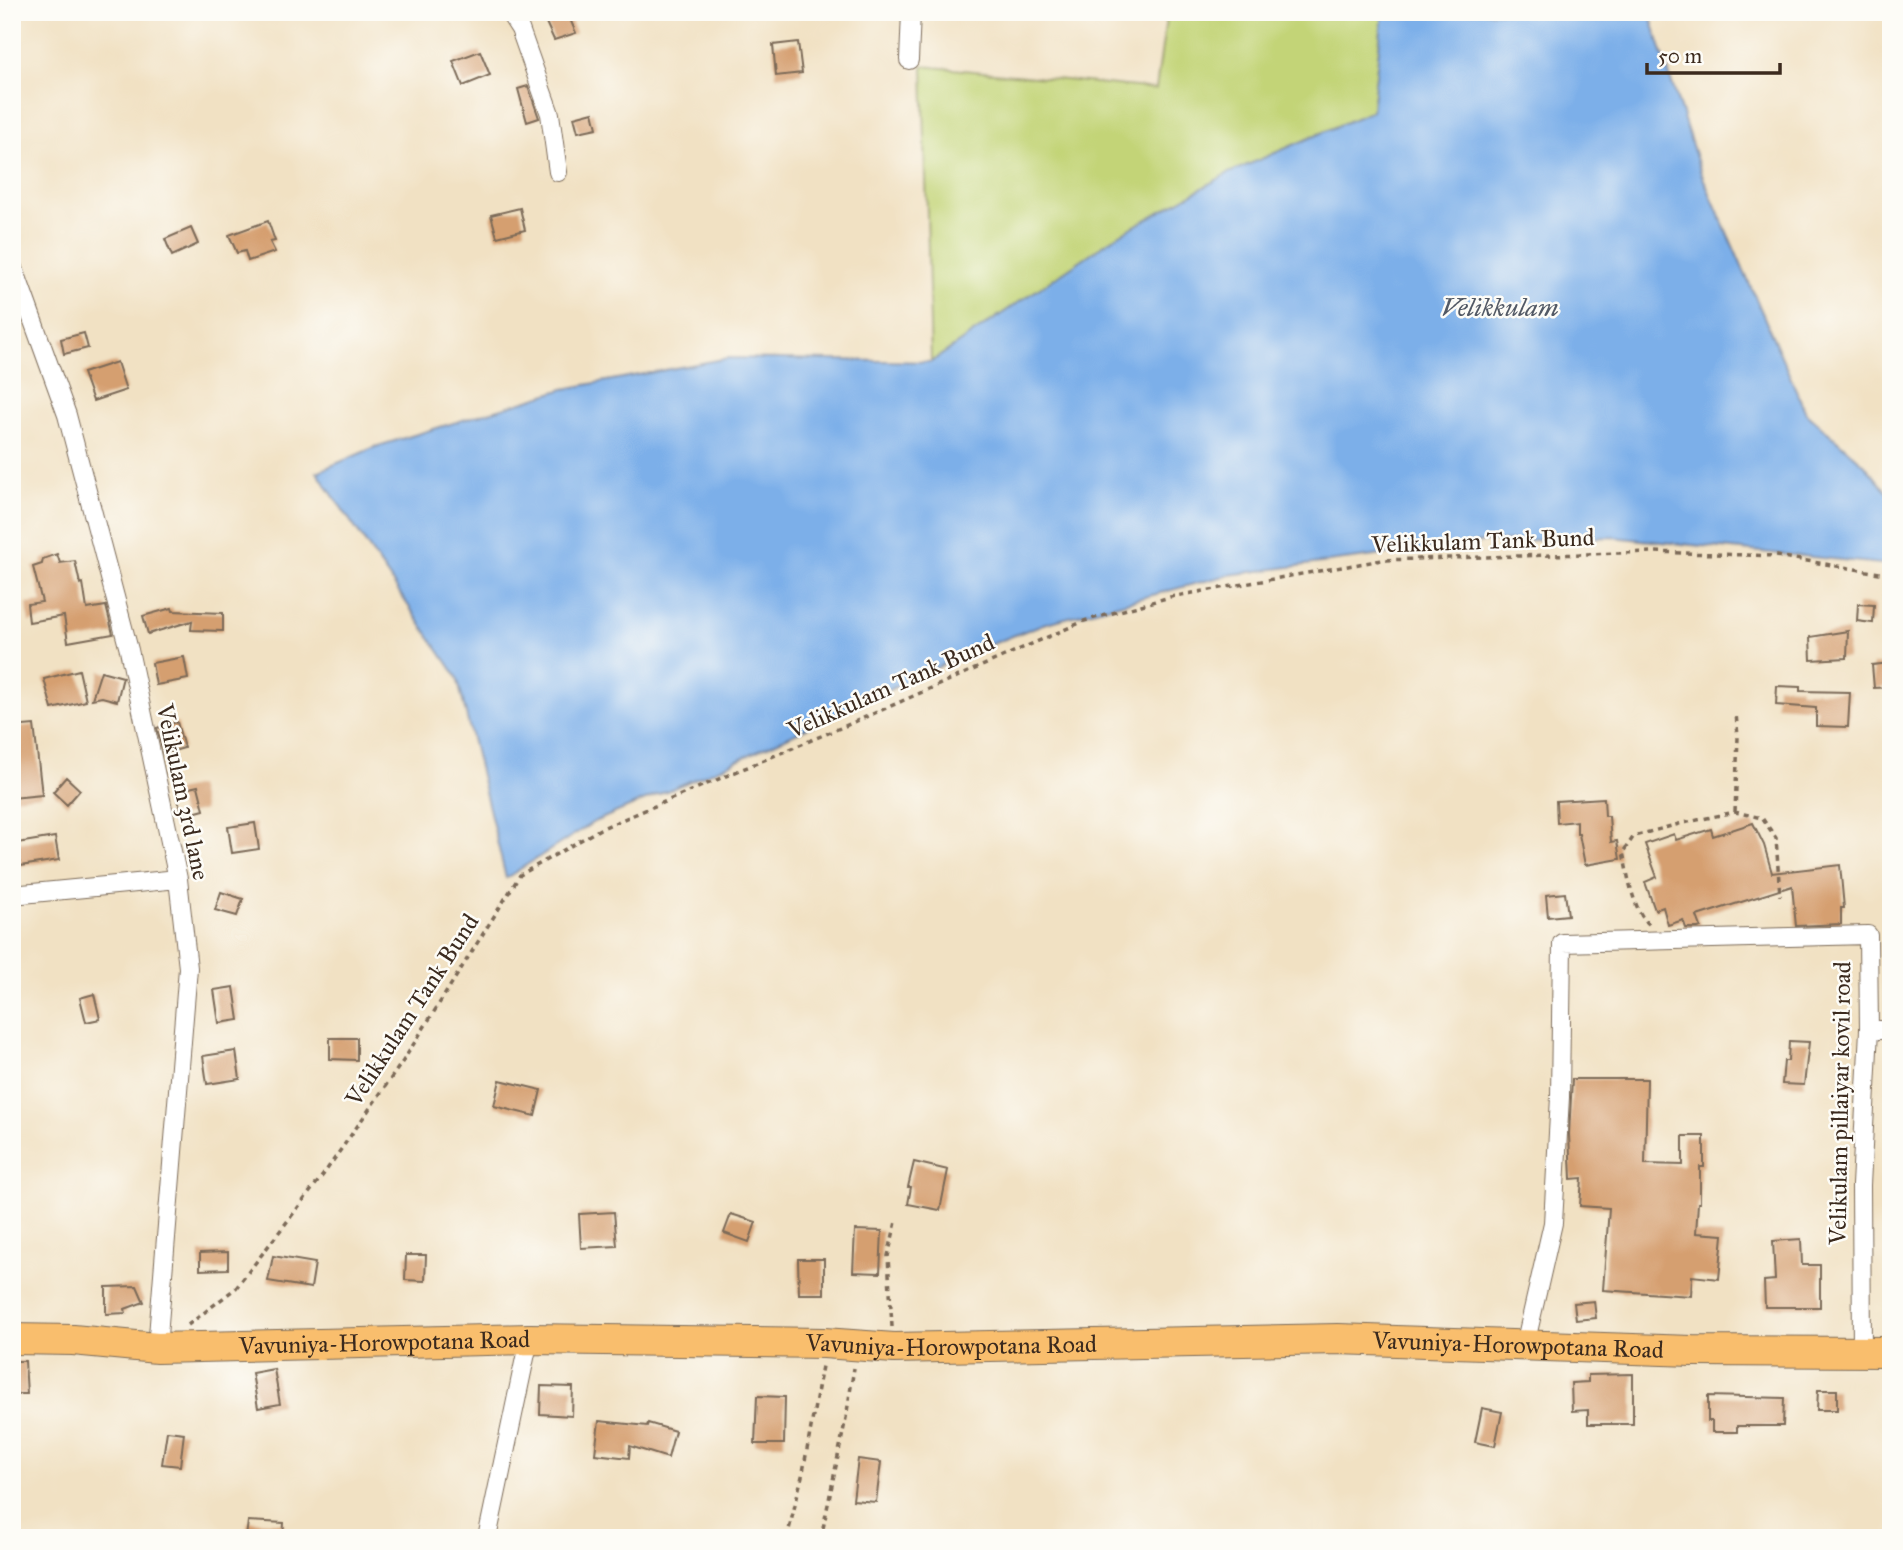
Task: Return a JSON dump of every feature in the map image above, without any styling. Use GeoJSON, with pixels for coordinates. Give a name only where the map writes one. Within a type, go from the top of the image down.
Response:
{"type":"FeatureCollection","features":[{"type":"Feature","properties":{"kind":"highway","name":"Vavuniya-Horowpotana Road"},"geometry":{"type":"LineString","coordinates":[[12,1339],[73,1340],[156,1348],[529,1339],[824,1343],[894,1348],[1338,1339],[1692,1351],[1877,1352]]}},
{"type":"Feature","properties":{"kind":"street"},"geometry":{"type":"LineString","coordinates":[[509,12],[520,29],[550,114],[558,172]]}},
{"type":"Feature","properties":{"kind":"street"},"geometry":{"type":"LineString","coordinates":[[909,60],[911,12]]}},
{"type":"Feature","properties":{"kind":"street","name":"Velikulam 3rd lane"},"geometry":{"type":"LineString","coordinates":[[12,263],[67,415],[129,650],[178,879],[188,968],[156,1348]]}},
{"type":"Feature","properties":{"kind":"street"},"geometry":{"type":"LineString","coordinates":[[12,895],[178,879]]}},
{"type":"Feature","properties":{"kind":"street","name":"Velikulam pillaiyar kovil road"},"geometry":{"type":"LineString","coordinates":[[1525,1345],[1553,1223],[1560,1097],[1562,943],[1868,935],[1869,1030],[1861,1185],[1877,1352]]}},
{"type":"Feature","properties":{"kind":"street"},"geometry":{"type":"LineString","coordinates":[[1869,1030],[1891,1030]]}},
{"type":"Feature","properties":{"kind":"street"},"geometry":{"type":"LineString","coordinates":[[487,1538],[529,1339]]}},
{"type":"Feature","properties":{"kind":"path","name":"Velikkulam Tank Bund"},"geometry":{"type":"LineString","coordinates":[[186,1326],[236,1288],[323,1175],[403,1061],[520,875],[600,829],[852,723],[1084,621],[1170,597],[1382,560],[1410,559],[1653,552],[1777,556],[1891,575]]}},
{"type":"Feature","properties":{"kind":"path"},"geometry":{"type":"LineString","coordinates":[[1735,812],[1738,737],[1736,713]]}},
{"type":"Feature","properties":{"kind":"path"},"geometry":{"type":"LineString","coordinates":[[1652,926],[1643,919],[1623,852],[1634,836],[1679,824],[1734,813],[1762,818],[1776,838],[1780,896]]}},
{"type":"Feature","properties":{"kind":"path"},"geometry":{"type":"LineString","coordinates":[[894,1348],[888,1256],[896,1222]]}},
{"type":"Feature","properties":{"kind":"path"},"geometry":{"type":"LineString","coordinates":[[787,1538],[819,1393],[824,1343]]}},
{"type":"Feature","properties":{"kind":"path"},"geometry":{"type":"LineString","coordinates":[[821,1538],[846,1418],[857,1346]]}},
{"type":"Feature","properties":{"kind":"green space"},"geometry":{"type":"Polygon","coordinates":[[[1167,12],[1383,12],[1372,111],[1229,173],[1115,237],[931,362],[923,66],[1156,89],[1167,12]]]}},
{"type":"Feature","properties":{"kind":"water","name":"Velikkulam"},"geometry":{"type":"Polygon","coordinates":[[[1383,12],[1649,12],[1701,173],[1806,413],[1865,465],[1891,497],[1891,565],[1612,537],[1483,542],[1228,575],[1043,624],[962,656],[718,769],[594,822],[506,878],[457,677],[317,472],[375,447],[564,389],[728,358],[931,362],[1115,237],[1229,173],[1372,111],[1383,12]]]}},
{"type":"Feature","properties":{"kind":"building"},"geometry":{"type":"Polygon","coordinates":[[[551,12],[567,12],[576,33],[554,40],[543,16],[551,12]]]}},
{"type":"Feature","properties":{"kind":"building"},"geometry":{"type":"Polygon","coordinates":[[[798,42],[802,73],[776,76],[773,45],[798,42]]]}},
{"type":"Feature","properties":{"kind":"building"},"geometry":{"type":"Polygon","coordinates":[[[480,51],[490,75],[463,86],[453,61],[480,51]]]}},
{"type":"Feature","properties":{"kind":"building"},"geometry":{"type":"Polygon","coordinates":[[[528,86],[539,118],[527,122],[518,89],[528,86]]]}},
{"type":"Feature","properties":{"kind":"building"},"geometry":{"type":"Polygon","coordinates":[[[593,112],[597,128],[578,132],[574,117],[593,112]]]}},
{"type":"Feature","properties":{"kind":"building"},"geometry":{"type":"Polygon","coordinates":[[[520,208],[525,230],[497,237],[491,215],[520,208]]]}},
{"type":"Feature","properties":{"kind":"building"},"geometry":{"type":"Polygon","coordinates":[[[268,221],[275,241],[270,242],[275,252],[248,261],[245,251],[237,253],[229,235],[268,221]]]}},
{"type":"Feature","properties":{"kind":"building"},"geometry":{"type":"Polygon","coordinates":[[[191,228],[198,244],[172,256],[165,239],[191,228]]]}},
{"type":"Feature","properties":{"kind":"building"},"geometry":{"type":"Polygon","coordinates":[[[84,333],[88,348],[64,354],[61,339],[84,333]]]}},
{"type":"Feature","properties":{"kind":"building"},"geometry":{"type":"Polygon","coordinates":[[[117,362],[126,390],[93,401],[83,373],[117,362]]]}},
{"type":"Feature","properties":{"kind":"building"},"geometry":{"type":"Polygon","coordinates":[[[57,554],[60,563],[75,561],[80,584],[83,583],[87,609],[106,606],[113,634],[68,642],[64,616],[29,622],[27,604],[42,602],[33,567],[42,564],[43,559],[57,554]]]}},
{"type":"Feature","properties":{"kind":"building"},"geometry":{"type":"Polygon","coordinates":[[[1858,604],[1874,605],[1873,623],[1857,621],[1858,604]]]}},
{"type":"Feature","properties":{"kind":"building"},"geometry":{"type":"Polygon","coordinates":[[[172,608],[173,611],[223,613],[223,631],[191,630],[192,621],[148,634],[143,616],[172,608]]]}},
{"type":"Feature","properties":{"kind":"building"},"geometry":{"type":"Polygon","coordinates":[[[1848,631],[1847,658],[1811,660],[1810,637],[1848,631]]]}},
{"type":"Feature","properties":{"kind":"building"},"geometry":{"type":"Polygon","coordinates":[[[184,657],[188,679],[156,685],[152,663],[184,657]]]}},
{"type":"Feature","properties":{"kind":"building"},"geometry":{"type":"Polygon","coordinates":[[[1891,663],[1891,687],[1874,688],[1872,665],[1891,663]]]}},
{"type":"Feature","properties":{"kind":"building"},"geometry":{"type":"Polygon","coordinates":[[[79,670],[86,701],[52,709],[44,679],[79,670]]]}},
{"type":"Feature","properties":{"kind":"building"},"geometry":{"type":"Polygon","coordinates":[[[101,671],[123,677],[117,701],[102,697],[92,699],[101,671]]]}},
{"type":"Feature","properties":{"kind":"building"},"geometry":{"type":"Polygon","coordinates":[[[1777,686],[1800,687],[1800,691],[1850,692],[1848,727],[1816,726],[1816,708],[1776,705],[1777,686]]]}},
{"type":"Feature","properties":{"kind":"building"},"geometry":{"type":"Polygon","coordinates":[[[177,722],[184,748],[163,754],[157,728],[177,722]]]}},
{"type":"Feature","properties":{"kind":"building"},"geometry":{"type":"Polygon","coordinates":[[[34,725],[42,795],[12,798],[12,727],[34,725]]]}},
{"type":"Feature","properties":{"kind":"building"},"geometry":{"type":"Polygon","coordinates":[[[66,777],[80,790],[67,805],[53,792],[66,777]]]}},
{"type":"Feature","properties":{"kind":"building"},"geometry":{"type":"Polygon","coordinates":[[[198,786],[204,810],[182,816],[176,791],[198,786]]]}},
{"type":"Feature","properties":{"kind":"building"},"geometry":{"type":"Polygon","coordinates":[[[1604,798],[1605,816],[1609,816],[1611,842],[1617,841],[1620,859],[1585,865],[1577,834],[1577,821],[1557,823],[1556,801],[1604,798]]]}},
{"type":"Feature","properties":{"kind":"building"},"geometry":{"type":"Polygon","coordinates":[[[255,823],[259,849],[232,853],[228,827],[255,823]]]}},
{"type":"Feature","properties":{"kind":"building"},"geometry":{"type":"Polygon","coordinates":[[[1753,823],[1764,845],[1772,873],[1840,865],[1844,908],[1841,908],[1841,924],[1796,926],[1792,886],[1697,916],[1701,927],[1698,928],[1686,928],[1683,920],[1668,925],[1663,907],[1655,910],[1645,882],[1657,877],[1645,844],[1674,834],[1676,840],[1711,829],[1713,836],[1753,823]]]}},
{"type":"Feature","properties":{"kind":"building"},"geometry":{"type":"Polygon","coordinates":[[[55,837],[59,860],[20,866],[17,843],[55,837]]]}},
{"type":"Feature","properties":{"kind":"building"},"geometry":{"type":"Polygon","coordinates":[[[221,892],[243,899],[237,916],[215,910],[221,892]]]}},
{"type":"Feature","properties":{"kind":"building"},"geometry":{"type":"Polygon","coordinates":[[[1565,893],[1568,915],[1548,917],[1546,895],[1565,893]]]}},
{"type":"Feature","properties":{"kind":"building"},"geometry":{"type":"Polygon","coordinates":[[[234,987],[239,1020],[219,1023],[214,990],[234,987]]]}},
{"type":"Feature","properties":{"kind":"building"},"geometry":{"type":"Polygon","coordinates":[[[94,994],[100,1019],[86,1022],[80,998],[94,994]]]}},
{"type":"Feature","properties":{"kind":"building"},"geometry":{"type":"Polygon","coordinates":[[[330,1038],[357,1038],[357,1060],[330,1059],[330,1038]]]}},
{"type":"Feature","properties":{"kind":"building"},"geometry":{"type":"Polygon","coordinates":[[[1789,1041],[1809,1042],[1804,1085],[1782,1084],[1784,1061],[1788,1061],[1789,1041]]]}},
{"type":"Feature","properties":{"kind":"building"},"geometry":{"type":"Polygon","coordinates":[[[236,1051],[240,1079],[207,1084],[203,1056],[236,1051]]]}},
{"type":"Feature","properties":{"kind":"building"},"geometry":{"type":"Polygon","coordinates":[[[1572,1079],[1647,1079],[1645,1164],[1683,1165],[1683,1136],[1704,1136],[1704,1167],[1700,1167],[1700,1203],[1696,1233],[1723,1235],[1719,1279],[1692,1276],[1691,1296],[1603,1290],[1609,1208],[1580,1206],[1582,1178],[1571,1179],[1569,1134],[1572,1079]]]}},
{"type":"Feature","properties":{"kind":"building"},"geometry":{"type":"Polygon","coordinates":[[[500,1080],[541,1090],[535,1116],[494,1106],[500,1080]]]}},
{"type":"Feature","properties":{"kind":"building"},"geometry":{"type":"Polygon","coordinates":[[[914,1162],[948,1170],[940,1210],[908,1204],[911,1187],[908,1187],[914,1162]]]}},
{"type":"Feature","properties":{"kind":"building"},"geometry":{"type":"Polygon","coordinates":[[[614,1212],[617,1246],[581,1248],[579,1214],[614,1212]]]}},
{"type":"Feature","properties":{"kind":"building"},"geometry":{"type":"Polygon","coordinates":[[[731,1214],[756,1222],[749,1242],[724,1233],[731,1214]]]}},
{"type":"Feature","properties":{"kind":"building"},"geometry":{"type":"Polygon","coordinates":[[[855,1230],[882,1231],[880,1273],[853,1272],[855,1230]]]}},
{"type":"Feature","properties":{"kind":"building"},"geometry":{"type":"Polygon","coordinates":[[[1801,1239],[1802,1265],[1820,1265],[1820,1307],[1765,1307],[1764,1281],[1775,1280],[1773,1241],[1801,1239]]]}},
{"type":"Feature","properties":{"kind":"building"},"geometry":{"type":"Polygon","coordinates":[[[228,1252],[228,1269],[200,1270],[200,1253],[228,1252]]]}},
{"type":"Feature","properties":{"kind":"building"},"geometry":{"type":"Polygon","coordinates":[[[406,1255],[426,1255],[425,1281],[405,1280],[406,1255]]]}},
{"type":"Feature","properties":{"kind":"building"},"geometry":{"type":"Polygon","coordinates":[[[273,1256],[315,1263],[311,1288],[268,1281],[273,1256]]]}},
{"type":"Feature","properties":{"kind":"building"},"geometry":{"type":"Polygon","coordinates":[[[798,1259],[824,1259],[824,1294],[799,1294],[798,1259]]]}},
{"type":"Feature","properties":{"kind":"building"},"geometry":{"type":"Polygon","coordinates":[[[137,1286],[144,1302],[125,1309],[126,1313],[106,1314],[106,1287],[137,1286]]]}},
{"type":"Feature","properties":{"kind":"building"},"geometry":{"type":"Polygon","coordinates":[[[1594,1301],[1596,1318],[1576,1320],[1574,1303],[1594,1301]]]}},
{"type":"Feature","properties":{"kind":"building"},"geometry":{"type":"Polygon","coordinates":[[[12,1361],[25,1361],[27,1394],[12,1394],[12,1361]]]}},
{"type":"Feature","properties":{"kind":"building"},"geometry":{"type":"Polygon","coordinates":[[[274,1369],[280,1404],[258,1408],[252,1373],[274,1369]]]}},
{"type":"Feature","properties":{"kind":"building"},"geometry":{"type":"Polygon","coordinates":[[[1633,1374],[1633,1424],[1588,1424],[1588,1410],[1572,1411],[1571,1383],[1588,1382],[1588,1375],[1633,1374]]]}},
{"type":"Feature","properties":{"kind":"building"},"geometry":{"type":"Polygon","coordinates":[[[541,1386],[573,1387],[572,1416],[540,1414],[541,1386]]]}},
{"type":"Feature","properties":{"kind":"building"},"geometry":{"type":"Polygon","coordinates":[[[1818,1390],[1837,1390],[1837,1410],[1817,1410],[1818,1390]]]}},
{"type":"Feature","properties":{"kind":"building"},"geometry":{"type":"Polygon","coordinates":[[[757,1396],[785,1397],[784,1444],[755,1444],[757,1396]]]}},
{"type":"Feature","properties":{"kind":"building"},"geometry":{"type":"Polygon","coordinates":[[[1708,1396],[1784,1398],[1783,1426],[1737,1426],[1737,1432],[1712,1432],[1712,1421],[1708,1421],[1708,1396]]]}},
{"type":"Feature","properties":{"kind":"building"},"geometry":{"type":"Polygon","coordinates":[[[1482,1408],[1502,1412],[1495,1446],[1475,1442],[1482,1408]]]}},
{"type":"Feature","properties":{"kind":"building"},"geometry":{"type":"Polygon","coordinates":[[[599,1421],[647,1426],[648,1423],[675,1431],[668,1458],[630,1446],[629,1458],[595,1454],[599,1421]]]}},
{"type":"Feature","properties":{"kind":"building"},"geometry":{"type":"Polygon","coordinates":[[[167,1431],[184,1433],[180,1466],[162,1464],[167,1431]]]}},
{"type":"Feature","properties":{"kind":"building"},"geometry":{"type":"Polygon","coordinates":[[[858,1459],[881,1462],[876,1502],[853,1500],[858,1459]]]}},
{"type":"Feature","properties":{"kind":"building"},"geometry":{"type":"Polygon","coordinates":[[[248,1521],[284,1523],[283,1538],[246,1538],[248,1521]]]}}]}
